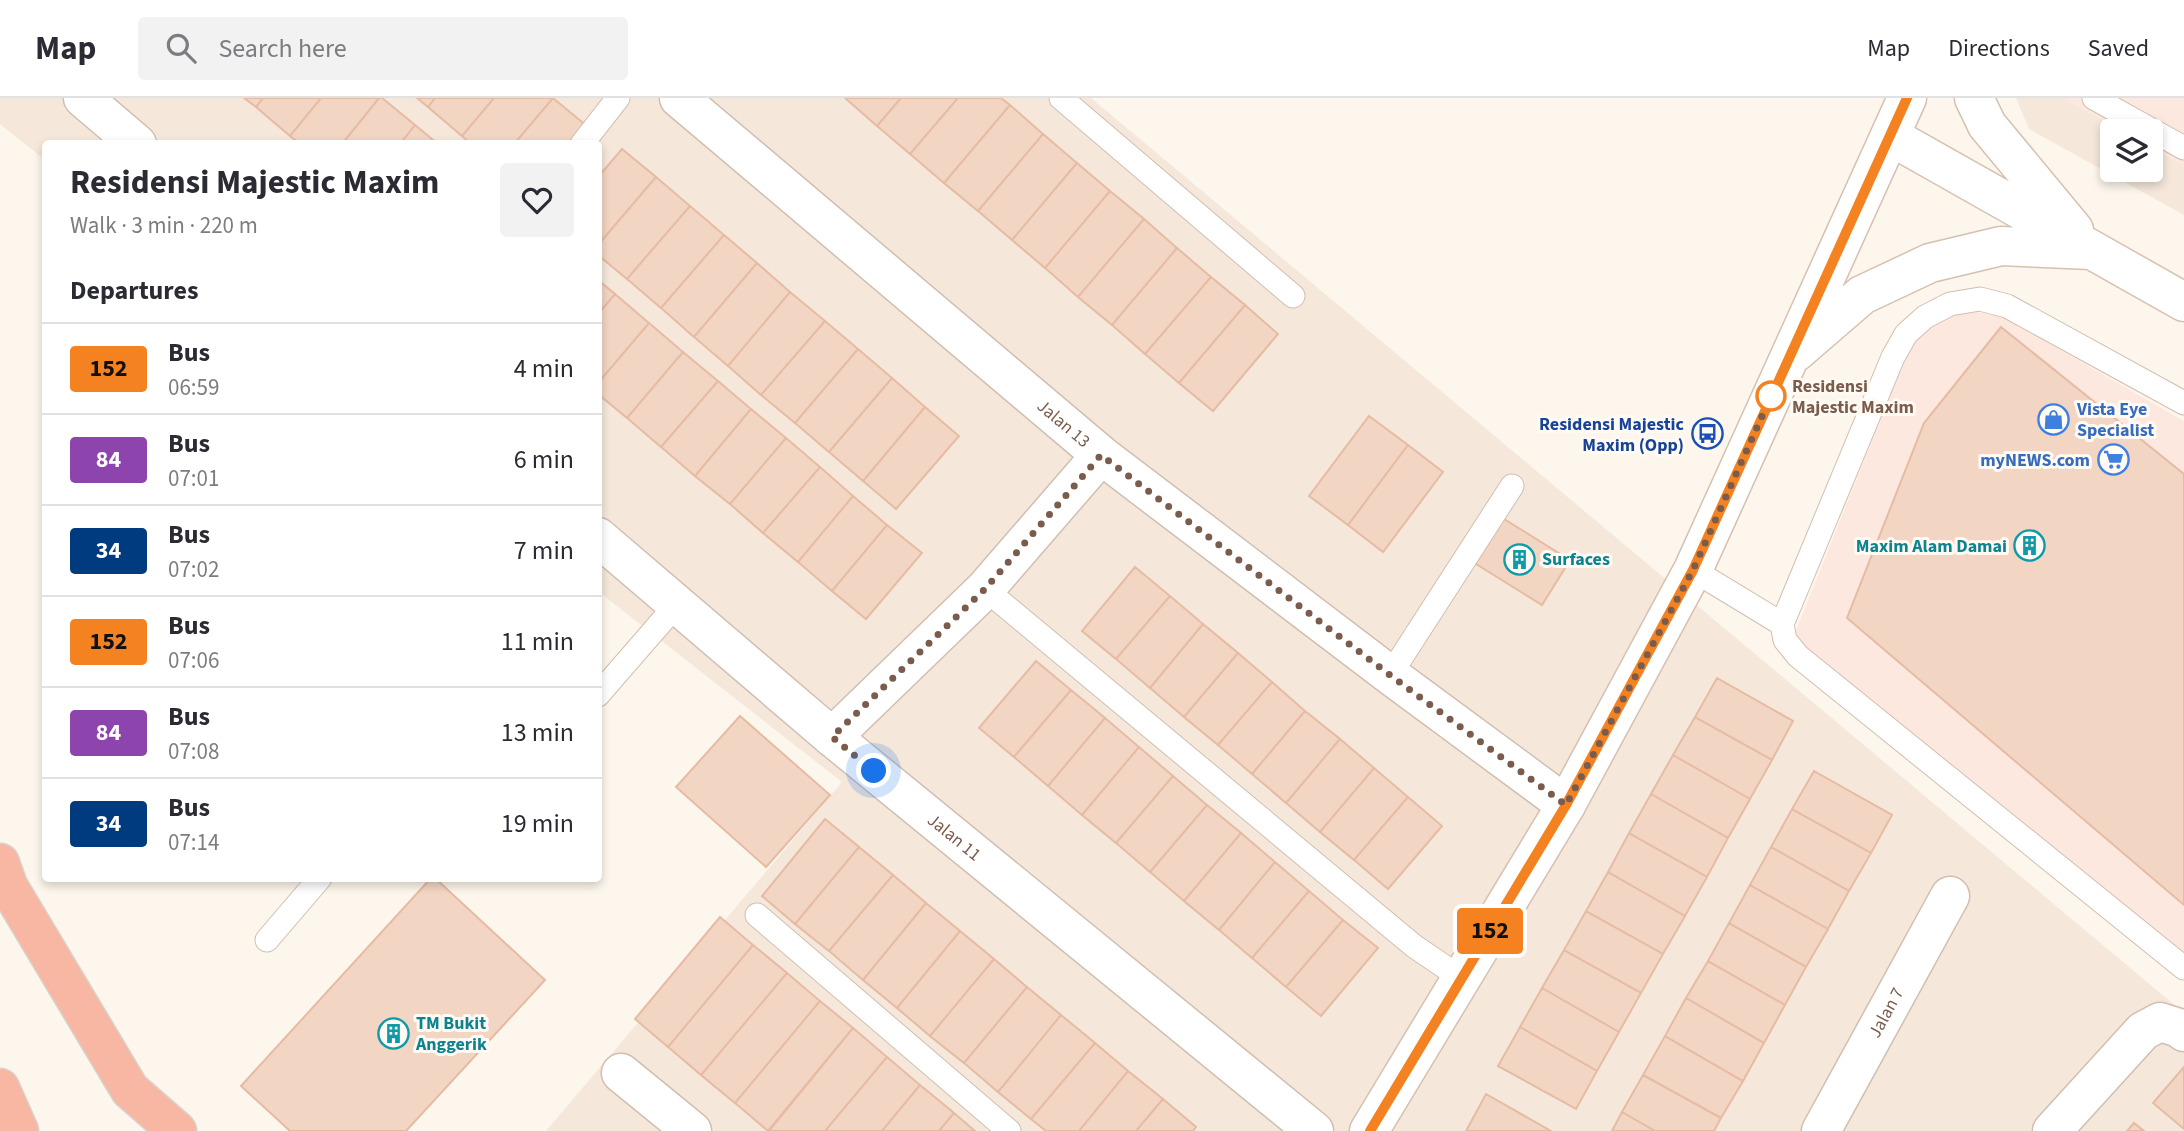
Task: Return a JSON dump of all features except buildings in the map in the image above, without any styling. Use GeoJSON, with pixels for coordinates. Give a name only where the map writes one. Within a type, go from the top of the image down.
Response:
{"type":"FeatureCollection","features":[{"type":"Feature","properties":{"kind":"highway"},"geometry":{"type":"LineString","coordinates":[[0,863],[8,886],[130,1090],[177,1131]]}},
{"type":"Feature","properties":{"kind":"highway"},"geometry":{"type":"LineString","coordinates":[[0,914],[103,1097],[141,1131]]}},
{"type":"Feature","properties":{"kind":"highway"},"geometry":{"type":"LineString","coordinates":[[0,1088],[19,1131]]}},
{"type":"Feature","properties":{"kind":"street"},"geometry":{"type":"LineString","coordinates":[[83,98],[132,140]]}},
{"type":"Feature","properties":{"kind":"street","name":"Jalan 13"},"geometry":{"type":"LineString","coordinates":[[679,98],[1101,455],[1566,805]]}},
{"type":"Feature","properties":{"kind":"street"},"geometry":{"type":"LineString","coordinates":[[1370,1131],[1566,805],[1693,570],[1907,98]]}},
{"type":"Feature","properties":{"kind":"street"},"geometry":{"type":"LineString","coordinates":[[1974,98],[1987,125],[2091,250]]}},
{"type":"Feature","properties":{"kind":"street"},"geometry":{"type":"LineString","coordinates":[[1890,136],[2184,302]]}},
{"type":"Feature","properties":{"kind":"street"},"geometry":{"type":"LineString","coordinates":[[1786,361],[1862,295],[1930,263],[2001,246],[2091,250]]}},
{"type":"Feature","properties":{"kind":"street"},"geometry":{"type":"LineString","coordinates":[[832,737],[985,589],[1101,455]]}},
{"type":"Feature","properties":{"kind":"street","name":"Jalan 11"},"geometry":{"type":"LineString","coordinates":[[602,540],[832,737],[1314,1131]]}},
{"type":"Feature","properties":{"kind":"street","name":"Jalan 7"},"geometry":{"type":"LineString","coordinates":[[1821,1131],[1950,896]]}},
{"type":"Feature","properties":{"kind":"street"},"geometry":{"type":"LineString","coordinates":[[2052,1131],[2143,1031],[2160,1022],[2184,1032]]}},
{"type":"Feature","properties":{"kind":"street"},"geometry":{"type":"LineString","coordinates":[[621,1073],[692,1131]]}},
{"type":"Feature","properties":{"kind":"lane"},"geometry":{"type":"LineString","coordinates":[[585,140],[618,98]]}},
{"type":"Feature","properties":{"kind":"lane"},"geometry":{"type":"LineString","coordinates":[[1061,98],[1293,296]]}},
{"type":"Feature","properties":{"kind":"lane"},"geometry":{"type":"LineString","coordinates":[[2094,98],[2184,148]]}},
{"type":"Feature","properties":{"kind":"lane"},"geometry":{"type":"LineString","coordinates":[[2184,404],[2007,306],[1979,299],[1950,304],[1924,317],[1906,334],[1892,357],[1782,624],[1785,640],[1798,656],[2184,968]]}},
{"type":"Feature","properties":{"kind":"lane"},"geometry":{"type":"LineString","coordinates":[[1390,675],[1512,486]]}},
{"type":"Feature","properties":{"kind":"lane"},"geometry":{"type":"LineString","coordinates":[[1693,570],[1782,624]]}},
{"type":"Feature","properties":{"kind":"lane"},"geometry":{"type":"LineString","coordinates":[[985,589],[1414,946],[1461,978]]}},
{"type":"Feature","properties":{"kind":"lane"},"geometry":{"type":"LineString","coordinates":[[602,690],[677,604]]}},
{"type":"Feature","properties":{"kind":"lane"},"geometry":{"type":"LineString","coordinates":[[267,940],[317,882]]}},
{"type":"Feature","properties":{"kind":"lane"},"geometry":{"type":"LineString","coordinates":[[757,915],[1009,1131]]}},
{"type":"Feature","properties":{"kind":"shaded area"},"geometry":{"type":"Polygon","coordinates":[[[0,98],[1091,98],[2184,1013],[2184,1131],[546,1131],[842,782],[602,594],[602,140],[42,140],[42,158],[0,124],[0,98]]]}},
{"type":"Feature","properties":{"kind":"shaded area"},"geometry":{"type":"Polygon","coordinates":[[[2016,98],[2184,98],[2184,215],[2125,182],[2163,182],[2163,119],[2100,119],[2100,168],[2029,129],[2016,98]]]}},
{"type":"Feature","properties":{"kind":"shaded area"},"geometry":{"type":"Polygon","coordinates":[[[2062,98],[2184,98],[2184,167],[2163,155],[2163,119],[2100,119],[2062,98]]]}},
{"type":"Feature","properties":{"kind":"shaded area","name":"Maxim Alam Damai"},"geometry":{"type":"Polygon","coordinates":[[[1976,312],[2003,317],[2184,421],[2184,957],[1811,654],[1795,633],[1909,348],[1929,329],[1950,315],[1976,312]]]}},
{"type":"Feature","properties":{"kind":"bus line","name":"152"},"geometry":{"type":"LineString","coordinates":[[1370,1131],[1566,805],[1693,570],[1907,98]]}},
{"type":"Feature","properties":{"kind":"place","name":"Residensi Majestic Maxim"},"geometry":{"type":"Point","coordinates":[1771,396]}},
{"type":"Feature","properties":{"kind":"place","name":"Vista Eye Specialist"},"geometry":{"type":"Point","coordinates":[2054,419]}},
{"type":"Feature","properties":{"kind":"place","name":"Residensi Majestic Maxim (Opp)"},"geometry":{"type":"Point","coordinates":[1707,434]}},
{"type":"Feature","properties":{"kind":"place","name":"myNEWS.com"},"geometry":{"type":"Point","coordinates":[2113,460]}},
{"type":"Feature","properties":{"kind":"place","name":"Maxim Alam Damai"},"geometry":{"type":"Point","coordinates":[2030,546]}},
{"type":"Feature","properties":{"kind":"place","name":"Surfaces"},"geometry":{"type":"Point","coordinates":[1519,559]}},
{"type":"Feature","properties":{"kind":"place","name":"TM Bukit Anggerik"},"geometry":{"type":"Point","coordinates":[393,1033]}},
{"type":"Feature","properties":{"kind":"route"},"geometry":{"type":"LineString","coordinates":[[874,771],[832,737],[985,589],[1101,455],[1566,805],[1693,570],[1771,396]]}}]}
